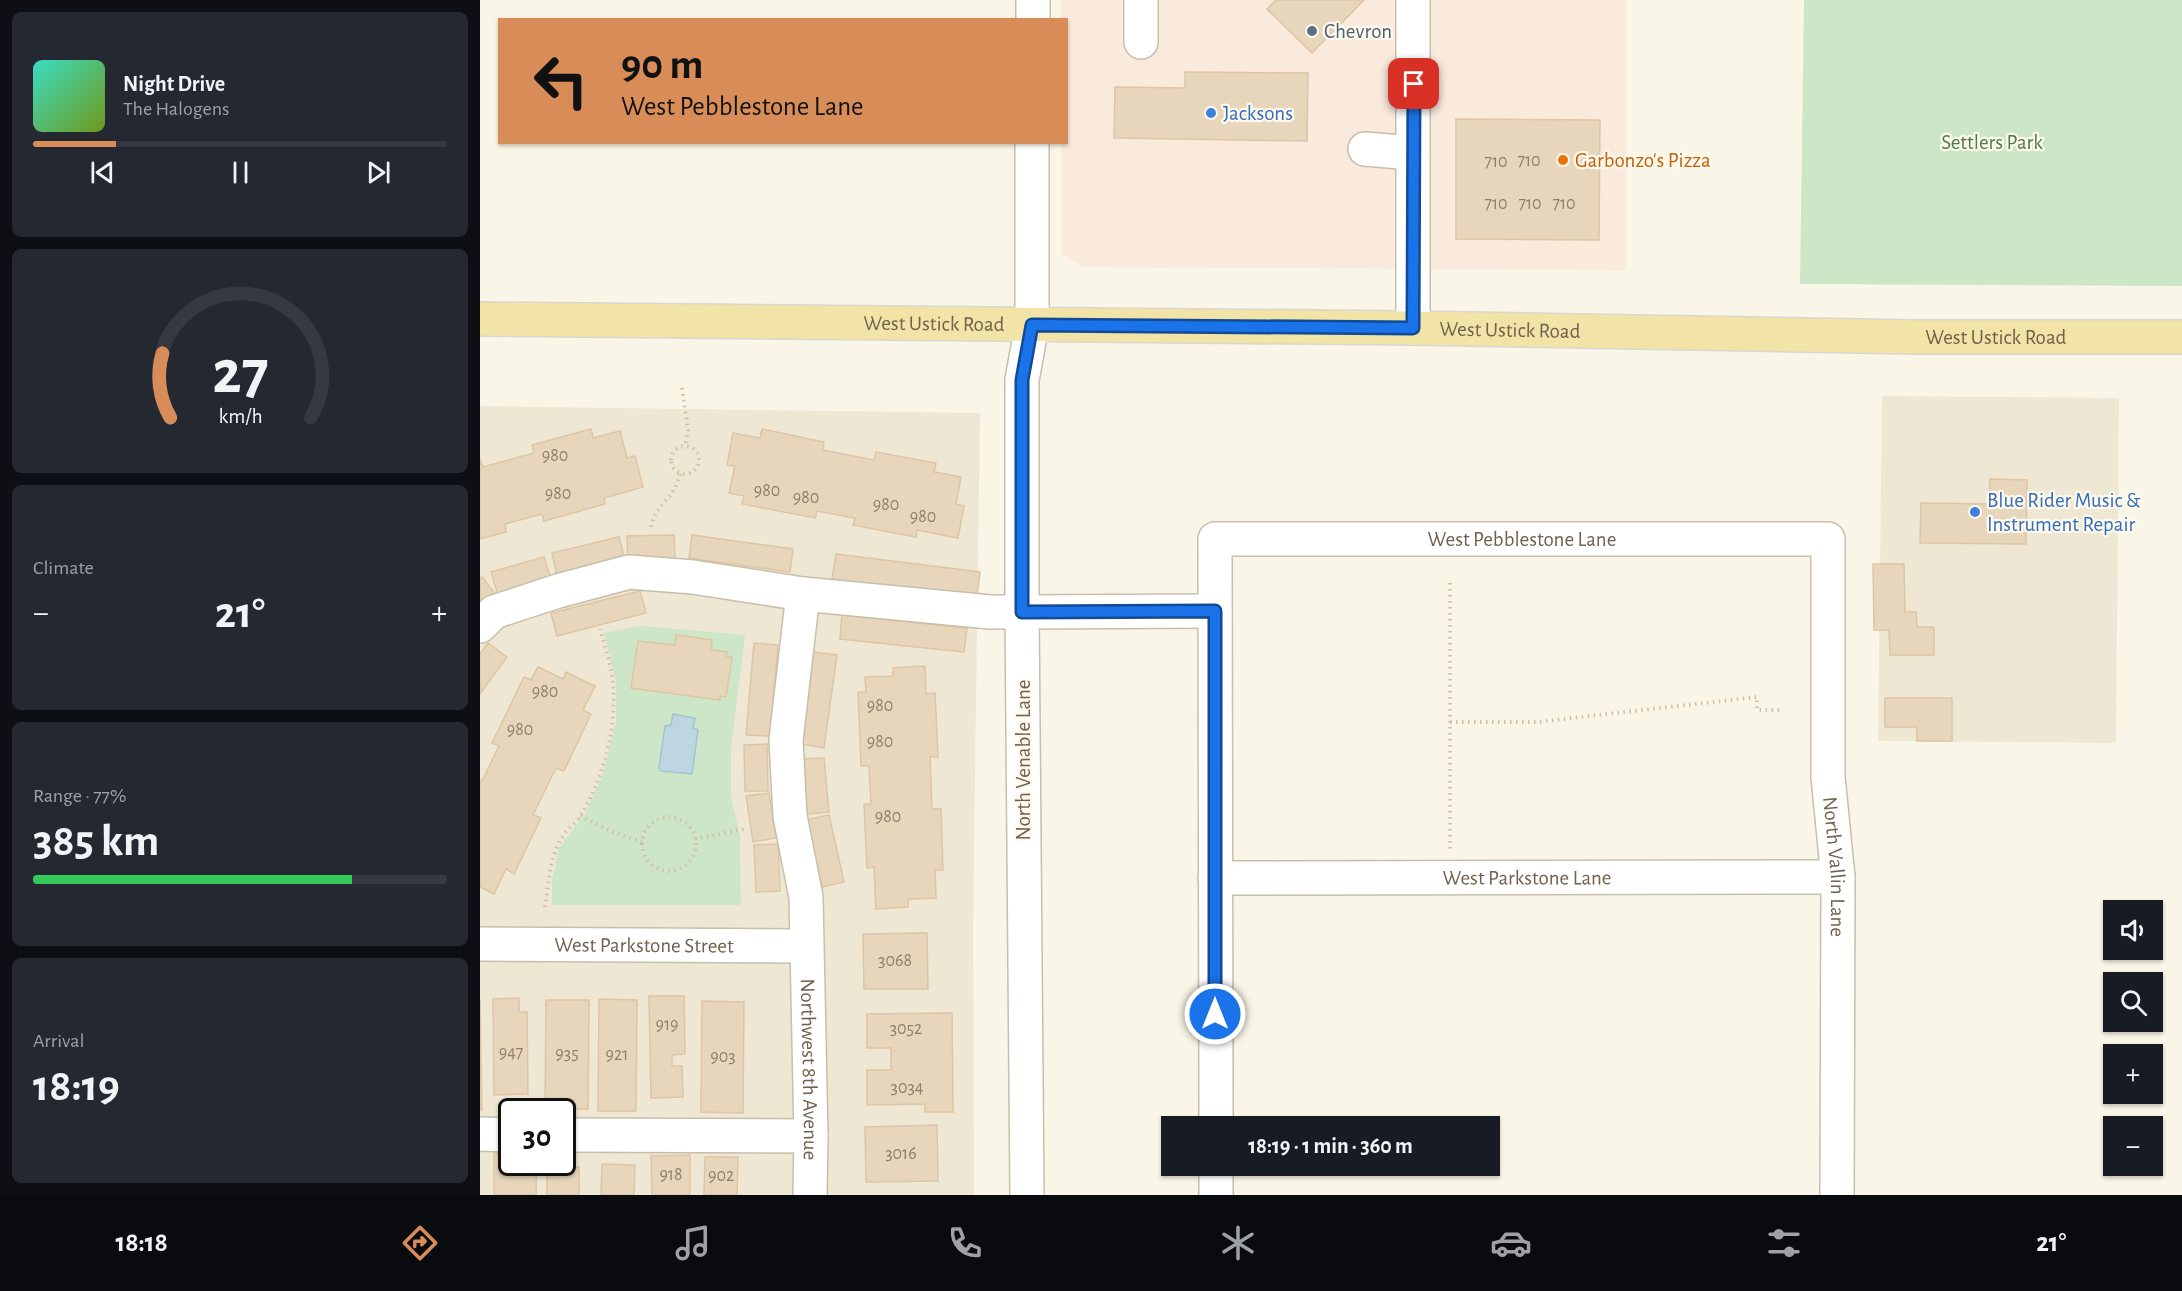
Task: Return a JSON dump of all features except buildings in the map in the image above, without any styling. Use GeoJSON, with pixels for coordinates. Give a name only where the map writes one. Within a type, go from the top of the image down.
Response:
{"type":"FeatureCollection","features":[{"type":"Feature","properties":{"kind":"main road","name":"West Ustick Road"},"geometry":{"type":"LineString","coordinates":[[480,319],[1413,328],[1914,336],[2182,337]]}},
{"type":"Feature","properties":{"kind":"street"},"geometry":{"type":"LineString","coordinates":[[1033,0],[1033,18]]}},
{"type":"Feature","properties":{"kind":"street"},"geometry":{"type":"LineString","coordinates":[[1141,0],[1141,42]]}},
{"type":"Feature","properties":{"kind":"street"},"geometry":{"type":"LineString","coordinates":[[1413,0],[1413,328]]}},
{"type":"Feature","properties":{"kind":"street","name":"North Venable Lane"},"geometry":{"type":"LineString","coordinates":[[1027,1195],[1022,380],[1032,325],[1032,144]]}},
{"type":"Feature","properties":{"kind":"street"},"geometry":{"type":"LineString","coordinates":[[1365,149],[1413,153]]}},
{"type":"Feature","properties":{"kind":"street","name":"West Pebblestone Lane"},"geometry":{"type":"LineString","coordinates":[[1215,611],[1215,539],[1828,539]]}},
{"type":"Feature","properties":{"kind":"street","name":"North Vallin Lane"},"geometry":{"type":"LineString","coordinates":[[1828,539],[1828,777],[1838,877],[1838,1195]]}},
{"type":"Feature","properties":{"kind":"street"},"geometry":{"type":"LineString","coordinates":[[480,627],[494,612],[558,591],[629,572],[693,577],[803,594],[990,612],[1215,611],[1216,1116]]}},
{"type":"Feature","properties":{"kind":"street","name":"Northwest 8th Avenue"},"geometry":{"type":"LineString","coordinates":[[803,594],[786,740],[790,816],[806,897],[810,1195]]}},
{"type":"Feature","properties":{"kind":"street","name":"West Parkstone Lane"},"geometry":{"type":"LineString","coordinates":[[1215,878],[1838,877]]}},
{"type":"Feature","properties":{"kind":"street","name":"West Parkstone Street"},"geometry":{"type":"LineString","coordinates":[[480,945],[806,946]]}},
{"type":"Feature","properties":{"kind":"street"},"geometry":{"type":"LineString","coordinates":[[480,1134],[498,1135]]}},
{"type":"Feature","properties":{"kind":"street"},"geometry":{"type":"LineString","coordinates":[[576,1135],[811,1136]]}},
{"type":"Feature","properties":{"kind":"street"},"geometry":{"type":"LineString","coordinates":[[1216,1176],[1216,1195]]}},
{"type":"Feature","properties":{"kind":"path"},"geometry":{"type":"LineString","coordinates":[[682,388],[688,430],[685,446]]}},
{"type":"Feature","properties":{"kind":"path"},"geometry":{"type":"LineString","coordinates":[[685,446],[697,453],[698,462],[689,472],[680,472],[673,467],[671,459],[674,451],[685,446]]}},
{"type":"Feature","properties":{"kind":"path"},"geometry":{"type":"LineString","coordinates":[[651,528],[652,515],[671,497],[680,472]]}},
{"type":"Feature","properties":{"kind":"path"},"geometry":{"type":"LineString","coordinates":[[1450,583],[1450,852]]}},
{"type":"Feature","properties":{"kind":"path"},"geometry":{"type":"LineString","coordinates":[[545,907],[555,850],[580,816],[605,762],[611,733],[613,683],[600,629]]}},
{"type":"Feature","properties":{"kind":"path"},"geometry":{"type":"LineString","coordinates":[[1450,722],[1537,722],[1757,697],[1757,710],[1783,710]]}},
{"type":"Feature","properties":{"kind":"path"},"geometry":{"type":"LineString","coordinates":[[580,816],[615,833],[642,842]]}},
{"type":"Feature","properties":{"kind":"path"},"geometry":{"type":"LineString","coordinates":[[672,817],[688,825],[695,839],[695,849],[686,865],[669,871],[652,865],[646,858],[642,842],[649,826],[664,818],[672,817]]}},
{"type":"Feature","properties":{"kind":"path"},"geometry":{"type":"LineString","coordinates":[[695,839],[746,829]]}},
{"type":"Feature","properties":{"kind":"shaded area"},"geometry":{"type":"Polygon","coordinates":[[[1061,0],[1626,0],[1626,270],[1084,267],[1062,255],[1062,144],[1068,144],[1068,18],[1061,18],[1061,0]]]}},
{"type":"Feature","properties":{"kind":"shaded area"},"geometry":{"type":"Polygon","coordinates":[[[1882,396],[2119,398],[2116,743],[1878,741],[1882,396]]]}},
{"type":"Feature","properties":{"kind":"shaded area"},"geometry":{"type":"Polygon","coordinates":[[[480,406],[980,413],[973,929],[974,1195],[480,1195],[480,406]]]}},
{"type":"Feature","properties":{"kind":"green space","name":"Settlers Park"},"geometry":{"type":"Polygon","coordinates":[[[1804,0],[2182,0],[2182,286],[1800,284],[1804,0]]]}},
{"type":"Feature","properties":{"kind":"green space"},"geometry":{"type":"Polygon","coordinates":[[[642,626],[745,635],[731,748],[731,797],[740,836],[741,905],[552,905],[552,880],[559,848],[585,814],[603,774],[616,721],[616,681],[604,633],[642,626]]]}},
{"type":"Feature","properties":{"kind":"water"},"geometry":{"type":"Polygon","coordinates":[[[673,714],[695,718],[693,728],[698,730],[692,774],[661,771],[659,768],[665,726],[671,725],[673,714]]]}},
{"type":"Feature","properties":{"kind":"place","name":"Chevron"},"geometry":{"type":"Point","coordinates":[1312,31]}},
{"type":"Feature","properties":{"kind":"place","name":"Jacksons"},"geometry":{"type":"Point","coordinates":[1211,113]}},
{"type":"Feature","properties":{"kind":"place","name":"Garbonzo's Pizza"},"geometry":{"type":"Point","coordinates":[1563,160]}},
{"type":"Feature","properties":{"kind":"place","name":"Blue Rider Music & Instrument Repair"},"geometry":{"type":"Point","coordinates":[1975,512]}},
{"type":"Feature","properties":{"kind":"route"},"geometry":{"type":"LineString","coordinates":[[1215,1014],[1215,611],[1022,612],[1022,380],[1032,325],[1413,328],[1414,84]]}}]}
